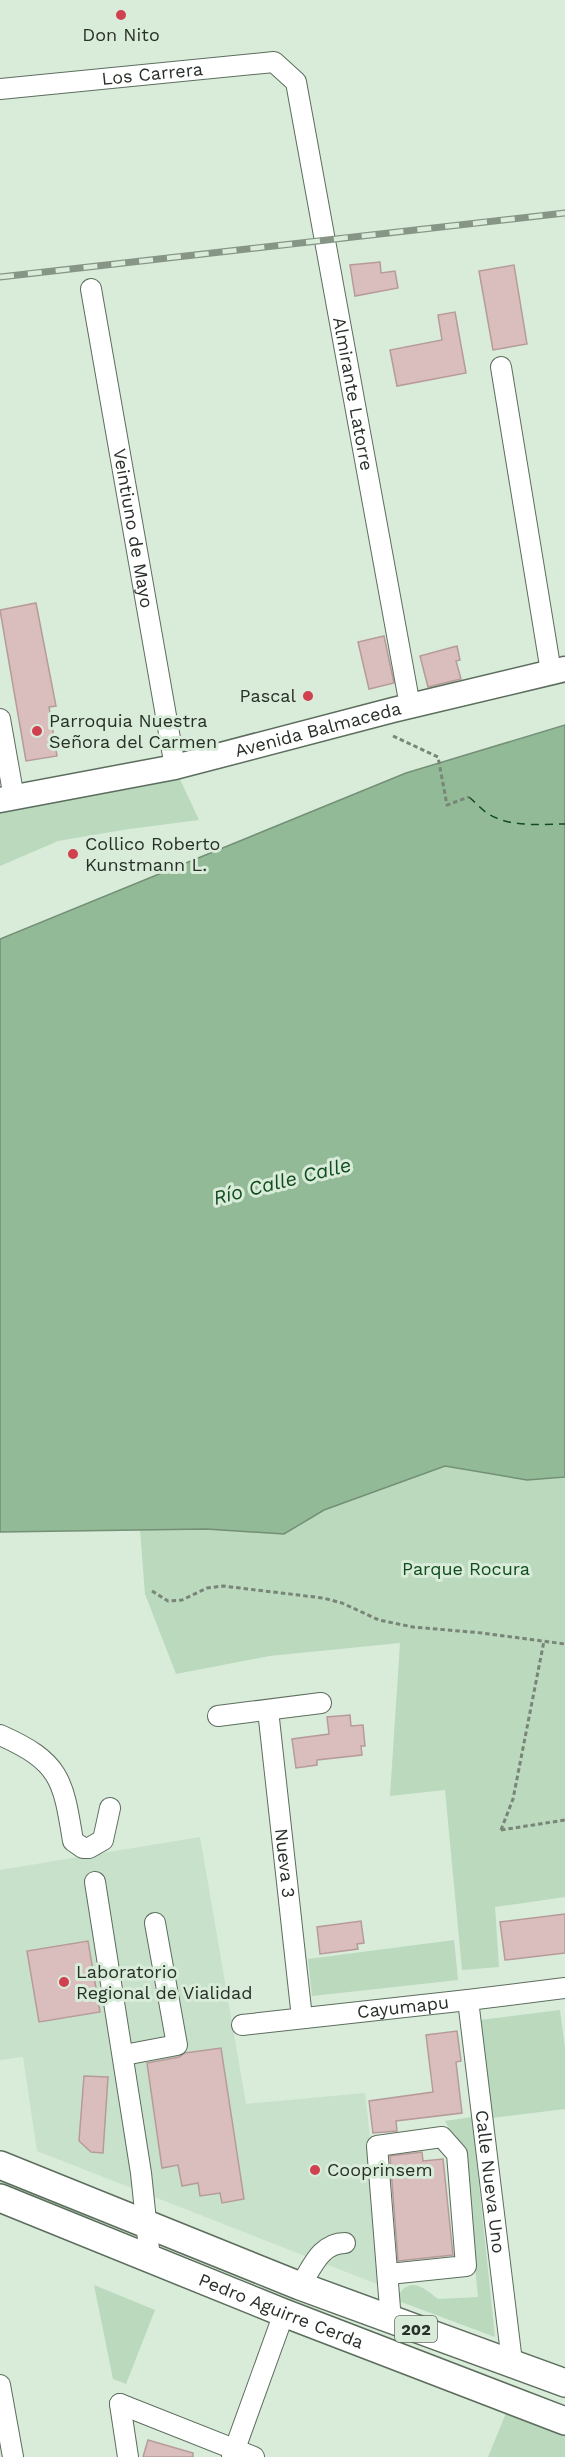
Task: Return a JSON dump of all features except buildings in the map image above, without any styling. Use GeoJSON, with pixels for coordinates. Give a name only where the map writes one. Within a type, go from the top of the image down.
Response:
{"type":"FeatureCollection","features":[{"type":"Feature","properties":{"kind":"highway","name":"Pedro Aguirre Cerda"},"geometry":{"type":"LineString","coordinates":[[0,2164],[147,2226],[311,2290],[565,2383]]}},
{"type":"Feature","properties":{"kind":"highway","name":"Pedro Aguirre Cerda"},"geometry":{"type":"LineString","coordinates":[[0,2198],[284,2313],[565,2421]]}},
{"type":"Feature","properties":{"kind":"highway"},"geometry":{"type":"LineString","coordinates":[[270,2274],[282,2293],[284,2313]]}},
{"type":"Feature","properties":{"kind":"highway"},"geometry":{"type":"LineString","coordinates":[[284,2313],[311,2290]]}},
{"type":"Feature","properties":{"kind":"main road","name":"Avenida Balmaceda"},"geometry":{"type":"LineString","coordinates":[[7,799],[176,767],[558,670]]}},
{"type":"Feature","properties":{"kind":"street","name":"Los Carrera"},"geometry":{"type":"LineString","coordinates":[[0,89],[274,62],[296,82]]}},
{"type":"Feature","properties":{"kind":"street","name":"Almirante Latorre"},"geometry":{"type":"LineString","coordinates":[[296,82],[410,706]]}},
{"type":"Feature","properties":{"kind":"street","name":"Veintiuno de Mayo"},"geometry":{"type":"LineString","coordinates":[[91,289],[176,767]]}},
{"type":"Feature","properties":{"kind":"street"},"geometry":{"type":"LineString","coordinates":[[501,367],[558,670]]}},
{"type":"Feature","properties":{"kind":"street"},"geometry":{"type":"LineString","coordinates":[[0,719],[7,799]]}},
{"type":"Feature","properties":{"kind":"street"},"geometry":{"type":"LineString","coordinates":[[218,1716],[321,1703]]}},
{"type":"Feature","properties":{"kind":"street","name":"Nueva 3"},"geometry":{"type":"LineString","coordinates":[[268,1710],[302,2018]]}},
{"type":"Feature","properties":{"kind":"street"},"geometry":{"type":"LineString","coordinates":[[0,1735],[29,1750],[54,1771],[65,1793],[73,1841],[78,1845],[89,1848],[103,1840],[110,1808]]}},
{"type":"Feature","properties":{"kind":"street"},"geometry":{"type":"LineString","coordinates":[[94,1882],[124,2055],[150,2259]]}},
{"type":"Feature","properties":{"kind":"street"},"geometry":{"type":"LineString","coordinates":[[124,2055],[177,2045],[155,1923]]}},
{"type":"Feature","properties":{"kind":"street","name":"Cayumapu"},"geometry":{"type":"LineString","coordinates":[[242,2025],[468,2001],[565,1988]]}},
{"type":"Feature","properties":{"kind":"street","name":"Calle Nueva Uno"},"geometry":{"type":"LineString","coordinates":[[468,2001],[512,2362]]}},
{"type":"Feature","properties":{"kind":"street"},"geometry":{"type":"LineString","coordinates":[[389,2274],[466,2266],[457,2154],[442,2137],[377,2146],[392,2321]]}},
{"type":"Feature","properties":{"kind":"street"},"geometry":{"type":"LineString","coordinates":[[311,2290],[322,2252],[333,2244],[345,2243]]}},
{"type":"Feature","properties":{"kind":"street"},"geometry":{"type":"LineString","coordinates":[[234,2453],[284,2313]]}},
{"type":"Feature","properties":{"kind":"street"},"geometry":{"type":"LineString","coordinates":[[0,2385],[8,2447]]}},
{"type":"Feature","properties":{"kind":"street"},"geometry":{"type":"LineString","coordinates":[[128,2457],[120,2404],[234,2453],[254,2457]]}},
{"type":"Feature","properties":{"kind":"path"},"geometry":{"type":"LineString","coordinates":[[393,736],[438,757],[447,805],[470,797]]}},
{"type":"Feature","properties":{"kind":"path"},"geometry":{"type":"LineString","coordinates":[[152,1591],[168,1601],[182,1600],[190,1594],[215,1587],[259,1590],[342,1603],[380,1620],[413,1627],[565,1644]]}},
{"type":"Feature","properties":{"kind":"path"},"geometry":{"type":"LineString","coordinates":[[544,1641],[513,1799],[501,1830],[565,1820]]}},
{"type":"Feature","properties":{"kind":"shaded area"},"geometry":{"type":"Polygon","coordinates":[[[200,1837],[246,2104],[365,2093],[387,2288],[37,2151],[23,2057],[0,2060],[0,1870],[200,1837]]]}},
{"type":"Feature","properties":{"kind":"green space"},"geometry":{"type":"Polygon","coordinates":[[[178,775],[199,820],[58,841],[0,866],[0,806],[178,775]]]}},
{"type":"Feature","properties":{"kind":"green space","name":"Parque Rocura"},"geometry":{"type":"Polygon","coordinates":[[[445,1466],[527,1480],[565,1477],[565,1897],[495,1907],[499,1967],[462,1970],[445,1790],[390,1796],[400,1643],[269,1656],[176,1674],[145,1594],[140,1530],[206,1529],[284,1533],[324,1510],[445,1466]]]}},
{"type":"Feature","properties":{"kind":"green space"},"geometry":{"type":"Polygon","coordinates":[[[454,1940],[458,1980],[312,1996],[308,1959],[454,1940]]]}},
{"type":"Feature","properties":{"kind":"green space"},"geometry":{"type":"Polygon","coordinates":[[[560,2010],[565,2048],[565,2109],[491,2118],[480,2020],[560,2010]]]}},
{"type":"Feature","properties":{"kind":"green space"},"geometry":{"type":"Polygon","coordinates":[[[472,2117],[495,2337],[396,2300],[405,2287],[410,2285],[421,2287],[438,2299],[478,2297],[464,2155],[445,2121],[472,2117]]]}},
{"type":"Feature","properties":{"kind":"green space"},"geometry":{"type":"Polygon","coordinates":[[[0,2179],[94,2216],[93,2221],[0,2184],[0,2179]]]}},
{"type":"Feature","properties":{"kind":"green space"},"geometry":{"type":"Polygon","coordinates":[[[94,2285],[155,2310],[126,2384],[113,2379],[94,2285]]]}},
{"type":"Feature","properties":{"kind":"green space"},"geometry":{"type":"Polygon","coordinates":[[[506,2413],[565,2434],[565,2457],[488,2457],[506,2413]]]}},
{"type":"Feature","properties":{"kind":"water","name":"Río Calle Calle"},"geometry":{"type":"Polygon","coordinates":[[[565,725],[565,1477],[527,1480],[445,1466],[324,1510],[284,1534],[206,1529],[0,1532],[0,939],[406,773],[565,725]]]}},
{"type":"Feature","properties":{"kind":"ferry route"},"geometry":{"type":"LineString","coordinates":[[469,797],[487,813],[505,821],[525,824],[565,824]]}},
{"type":"Feature","properties":{"kind":"railway"},"geometry":{"type":"LineString","coordinates":[[0,277],[565,213]]}},
{"type":"Feature","properties":{"kind":"place","name":"Don Nito"},"geometry":{"type":"Point","coordinates":[121,15]}},
{"type":"Feature","properties":{"kind":"place","name":"Pascal"},"geometry":{"type":"Point","coordinates":[308,696]}},
{"type":"Feature","properties":{"kind":"place","name":"Parroquia Nuestra Señora del Carmen"},"geometry":{"type":"Point","coordinates":[37,731]}},
{"type":"Feature","properties":{"kind":"place","name":"Collico Roberto Kunstmann L."},"geometry":{"type":"Point","coordinates":[73,854]}},
{"type":"Feature","properties":{"kind":"place","name":"Laboratorio Regional de Vialidad"},"geometry":{"type":"Point","coordinates":[64,1982]}},
{"type":"Feature","properties":{"kind":"place","name":"Cooprinsem"},"geometry":{"type":"Point","coordinates":[315,2170]}}]}
